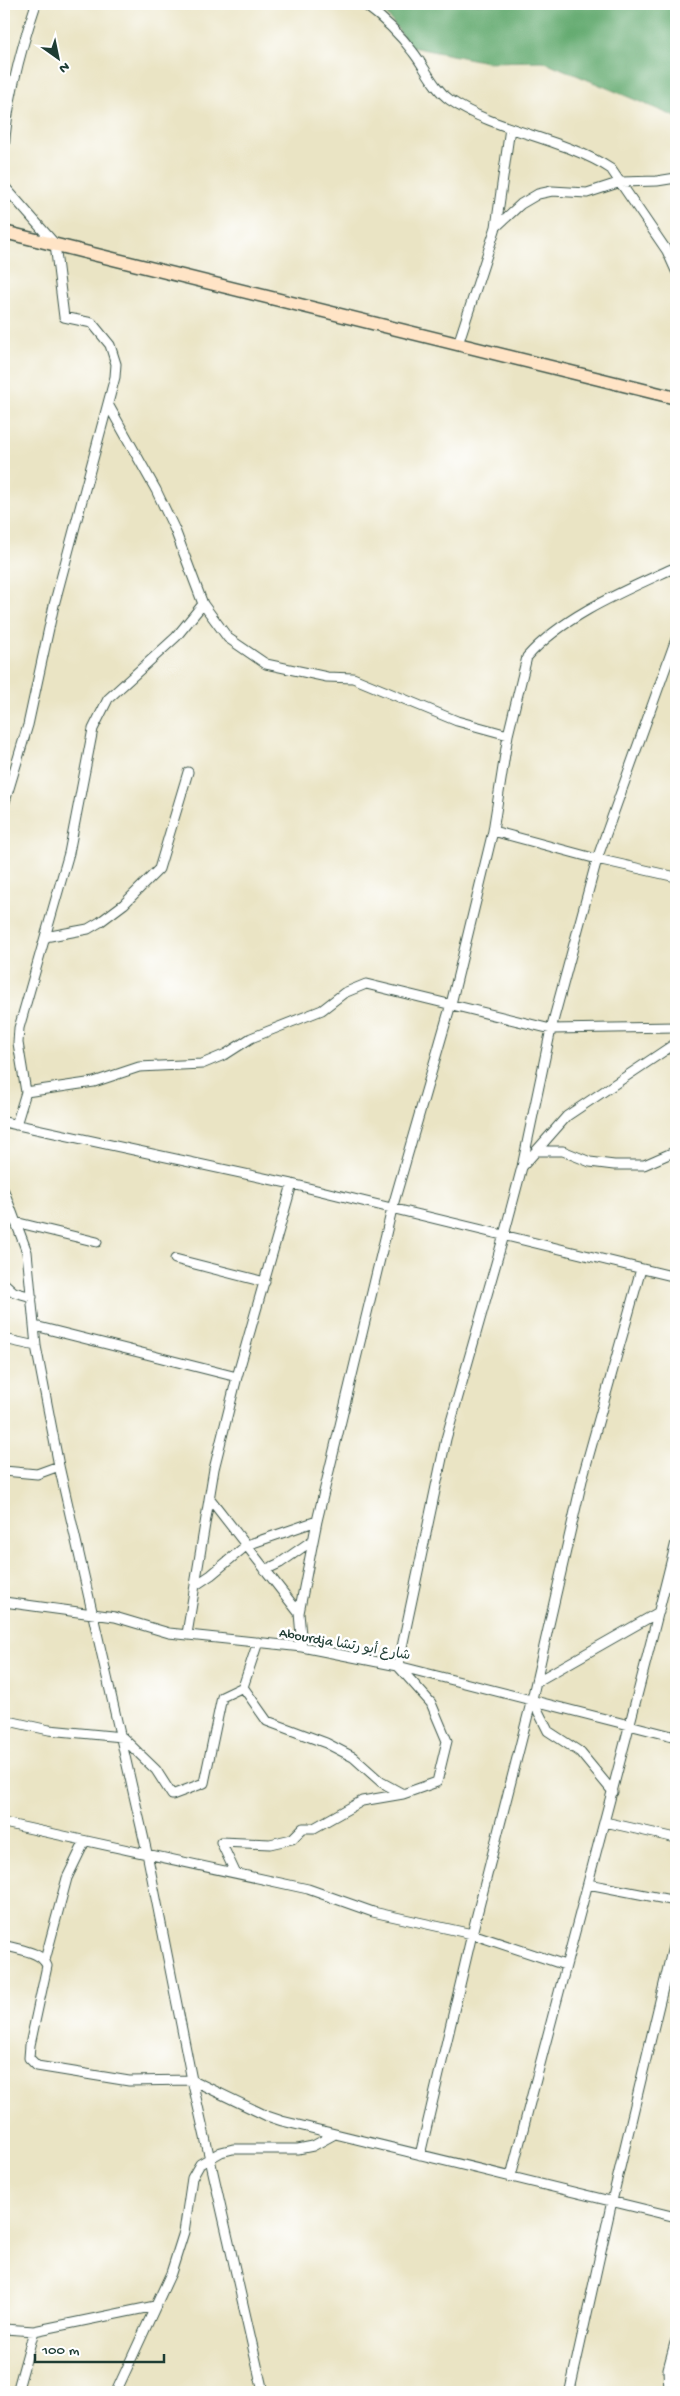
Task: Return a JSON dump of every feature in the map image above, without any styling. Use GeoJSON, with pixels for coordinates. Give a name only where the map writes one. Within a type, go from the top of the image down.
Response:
{"type":"FeatureCollection","features":[{"type":"Feature","properties":{"kind":"street"},"geometry":{"type":"LineString","coordinates":[[4,151],[5,129],[22,43],[36,4]]}},
{"type":"Feature","properties":{"kind":"street"},"geometry":{"type":"LineString","coordinates":[[364,4],[401,37],[445,96],[510,128],[598,160],[610,169],[621,182],[667,252],[676,270]]}},
{"type":"Feature","properties":{"kind":"street"},"geometry":{"type":"LineString","coordinates":[[458,344],[496,228],[510,128]]}},
{"type":"Feature","properties":{"kind":"street"},"geometry":{"type":"LineString","coordinates":[[496,228],[521,204],[538,194],[552,191],[587,193],[621,182],[657,182],[676,178]]}},
{"type":"Feature","properties":{"kind":"street"},"geometry":{"type":"LineString","coordinates":[[4,186],[55,244],[64,317],[92,323],[110,345],[116,364],[109,406],[54,605],[28,724],[4,805]]}},
{"type":"Feature","properties":{"kind":"street"},"geometry":{"type":"LineString","coordinates":[[4,232],[676,398]]}},
{"type":"Feature","properties":{"kind":"street"},"geometry":{"type":"LineString","coordinates":[[109,406],[156,490],[175,530],[203,604],[228,638],[266,664],[327,677],[353,678],[457,721],[508,735]]}},
{"type":"Feature","properties":{"kind":"street"},"geometry":{"type":"LineString","coordinates":[[302,1647],[299,1613],[317,1521],[392,1209],[451,1004],[493,831],[508,735],[527,657],[535,648],[591,607],[676,567]]}},
{"type":"Feature","properties":{"kind":"street"},"geometry":{"type":"LineString","coordinates":[[16,1125],[26,1092],[18,1043],[19,1028],[68,853],[93,729],[108,699],[176,637],[203,604]]}},
{"type":"Feature","properties":{"kind":"street"},"geometry":{"type":"LineString","coordinates":[[235,1872],[221,1842],[270,1844],[292,1839],[303,1828],[314,1828],[362,1801],[403,1794],[437,1782],[447,1741],[431,1703],[398,1666],[446,1439],[522,1167],[551,1029],[597,859],[676,639]]}},
{"type":"Feature","properties":{"kind":"street"},"geometry":{"type":"LineString","coordinates":[[45,937],[88,929],[100,922],[124,904],[159,869],[188,772]]}},
{"type":"Feature","properties":{"kind":"street"},"geometry":{"type":"LineString","coordinates":[[493,831],[597,859],[676,877]]}},
{"type":"Feature","properties":{"kind":"street"},"geometry":{"type":"LineString","coordinates":[[26,1092],[94,1082],[139,1067],[202,1064],[226,1054],[251,1038],[322,1010],[344,993],[366,984],[551,1029],[676,1027]]}},
{"type":"Feature","properties":{"kind":"street"},"geometry":{"type":"LineString","coordinates":[[522,1167],[567,1116],[676,1043]]}},
{"type":"Feature","properties":{"kind":"street"},"geometry":{"type":"LineString","coordinates":[[4,1122],[292,1184],[676,1277]]}},
{"type":"Feature","properties":{"kind":"street"},"geometry":{"type":"LineString","coordinates":[[536,1151],[563,1151],[590,1162],[614,1166],[644,1165],[676,1151]]}},
{"type":"Feature","properties":{"kind":"street"},"geometry":{"type":"LineString","coordinates":[[187,1634],[211,1500],[214,1469],[237,1377],[292,1184]]}},
{"type":"Feature","properties":{"kind":"street"},"geometry":{"type":"LineString","coordinates":[[4,1191],[27,1252],[36,1346],[59,1466],[91,1614],[122,1737],[192,2080],[263,2392]]}},
{"type":"Feature","properties":{"kind":"street"},"geometry":{"type":"LineString","coordinates":[[15,1222],[97,1242]]}},
{"type":"Feature","properties":{"kind":"street"},"geometry":{"type":"LineString","coordinates":[[175,1259],[264,1282]]}},
{"type":"Feature","properties":{"kind":"street"},"geometry":{"type":"LineString","coordinates":[[420,2154],[472,1934],[532,1699],[583,1476],[641,1269]]}},
{"type":"Feature","properties":{"kind":"street"},"geometry":{"type":"LineString","coordinates":[[4,1283],[14,1292],[32,1296]]}},
{"type":"Feature","properties":{"kind":"street"},"geometry":{"type":"LineString","coordinates":[[35,1326],[237,1377]]}},
{"type":"Feature","properties":{"kind":"street"},"geometry":{"type":"LineString","coordinates":[[6,1341],[36,1346]]}},
{"type":"Feature","properties":{"kind":"street"},"geometry":{"type":"LineString","coordinates":[[4,1471],[37,1474],[59,1466]]}},
{"type":"Feature","properties":{"kind":"street"},"geometry":{"type":"LineString","coordinates":[[211,1500],[299,1613]]}},
{"type":"Feature","properties":{"kind":"street"},"geometry":{"type":"LineString","coordinates":[[196,1585],[211,1576],[246,1545],[317,1521]]}},
{"type":"Feature","properties":{"kind":"street"},"geometry":{"type":"LineString","coordinates":[[265,1570],[280,1563],[314,1540]]}},
{"type":"Feature","properties":{"kind":"street"},"geometry":{"type":"LineString","coordinates":[[511,2176],[631,1727],[676,1542]]}},
{"type":"Feature","properties":{"kind":"street","name":"Abourdja شارع أبو رتشا"},"geometry":{"type":"LineString","coordinates":[[4,1602],[115,1617],[169,1632],[302,1647],[398,1666],[676,1737]]}},
{"type":"Feature","properties":{"kind":"street"},"geometry":{"type":"LineString","coordinates":[[536,1682],[659,1612]]}},
{"type":"Feature","properties":{"kind":"street"},"geometry":{"type":"LineString","coordinates":[[4,1720],[49,1730],[122,1737],[156,1770],[172,1796],[204,1783],[222,1697],[243,1687],[258,1642]]}},
{"type":"Feature","properties":{"kind":"street"},"geometry":{"type":"LineString","coordinates":[[243,1687],[267,1722],[326,1743],[352,1757],[381,1782],[403,1794]]}},
{"type":"Feature","properties":{"kind":"street"},"geometry":{"type":"LineString","coordinates":[[532,1699],[548,1731],[580,1752],[613,1792]]}},
{"type":"Feature","properties":{"kind":"street"},"geometry":{"type":"LineString","coordinates":[[605,1822],[676,1838]]}},
{"type":"Feature","properties":{"kind":"street"},"geometry":{"type":"LineString","coordinates":[[4,1823],[308,1889],[373,1912],[472,1934],[566,1965]]}},
{"type":"Feature","properties":{"kind":"street"},"geometry":{"type":"LineString","coordinates":[[45,1960],[67,1878],[86,1841]]}},
{"type":"Feature","properties":{"kind":"street"},"geometry":{"type":"LineString","coordinates":[[588,1884],[676,1901]]}},
{"type":"Feature","properties":{"kind":"street"},"geometry":{"type":"LineString","coordinates":[[570,2390],[612,2201],[676,1934]]}},
{"type":"Feature","properties":{"kind":"street"},"geometry":{"type":"LineString","coordinates":[[4,1946],[40,1956],[45,1960],[47,1966],[30,2046],[29,2058],[37,2066],[129,2081],[192,2080],[267,2116],[676,2217]]}},
{"type":"Feature","properties":{"kind":"street"},"geometry":{"type":"LineString","coordinates":[[116,2392],[171,2273],[180,2245],[192,2178],[200,2164],[233,2148],[298,2149],[313,2146],[335,2134]]}},
{"type":"Feature","properties":{"kind":"street"},"geometry":{"type":"LineString","coordinates":[[4,2330],[34,2331],[155,2306]]}},
{"type":"Feature","properties":{"kind":"street"},"geometry":{"type":"LineString","coordinates":[[17,2392],[34,2331]]}},
{"type":"Feature","properties":{"kind":"street"},"geometry":{"type":"LineString","coordinates":[[669,2392],[668,2369],[676,2339]]}},
{"type":"Feature","properties":{"kind":"green space"},"geometry":{"type":"Polygon","coordinates":[[[379,4],[676,4],[676,117],[543,61],[487,62],[411,47],[379,4]]]}}]}
